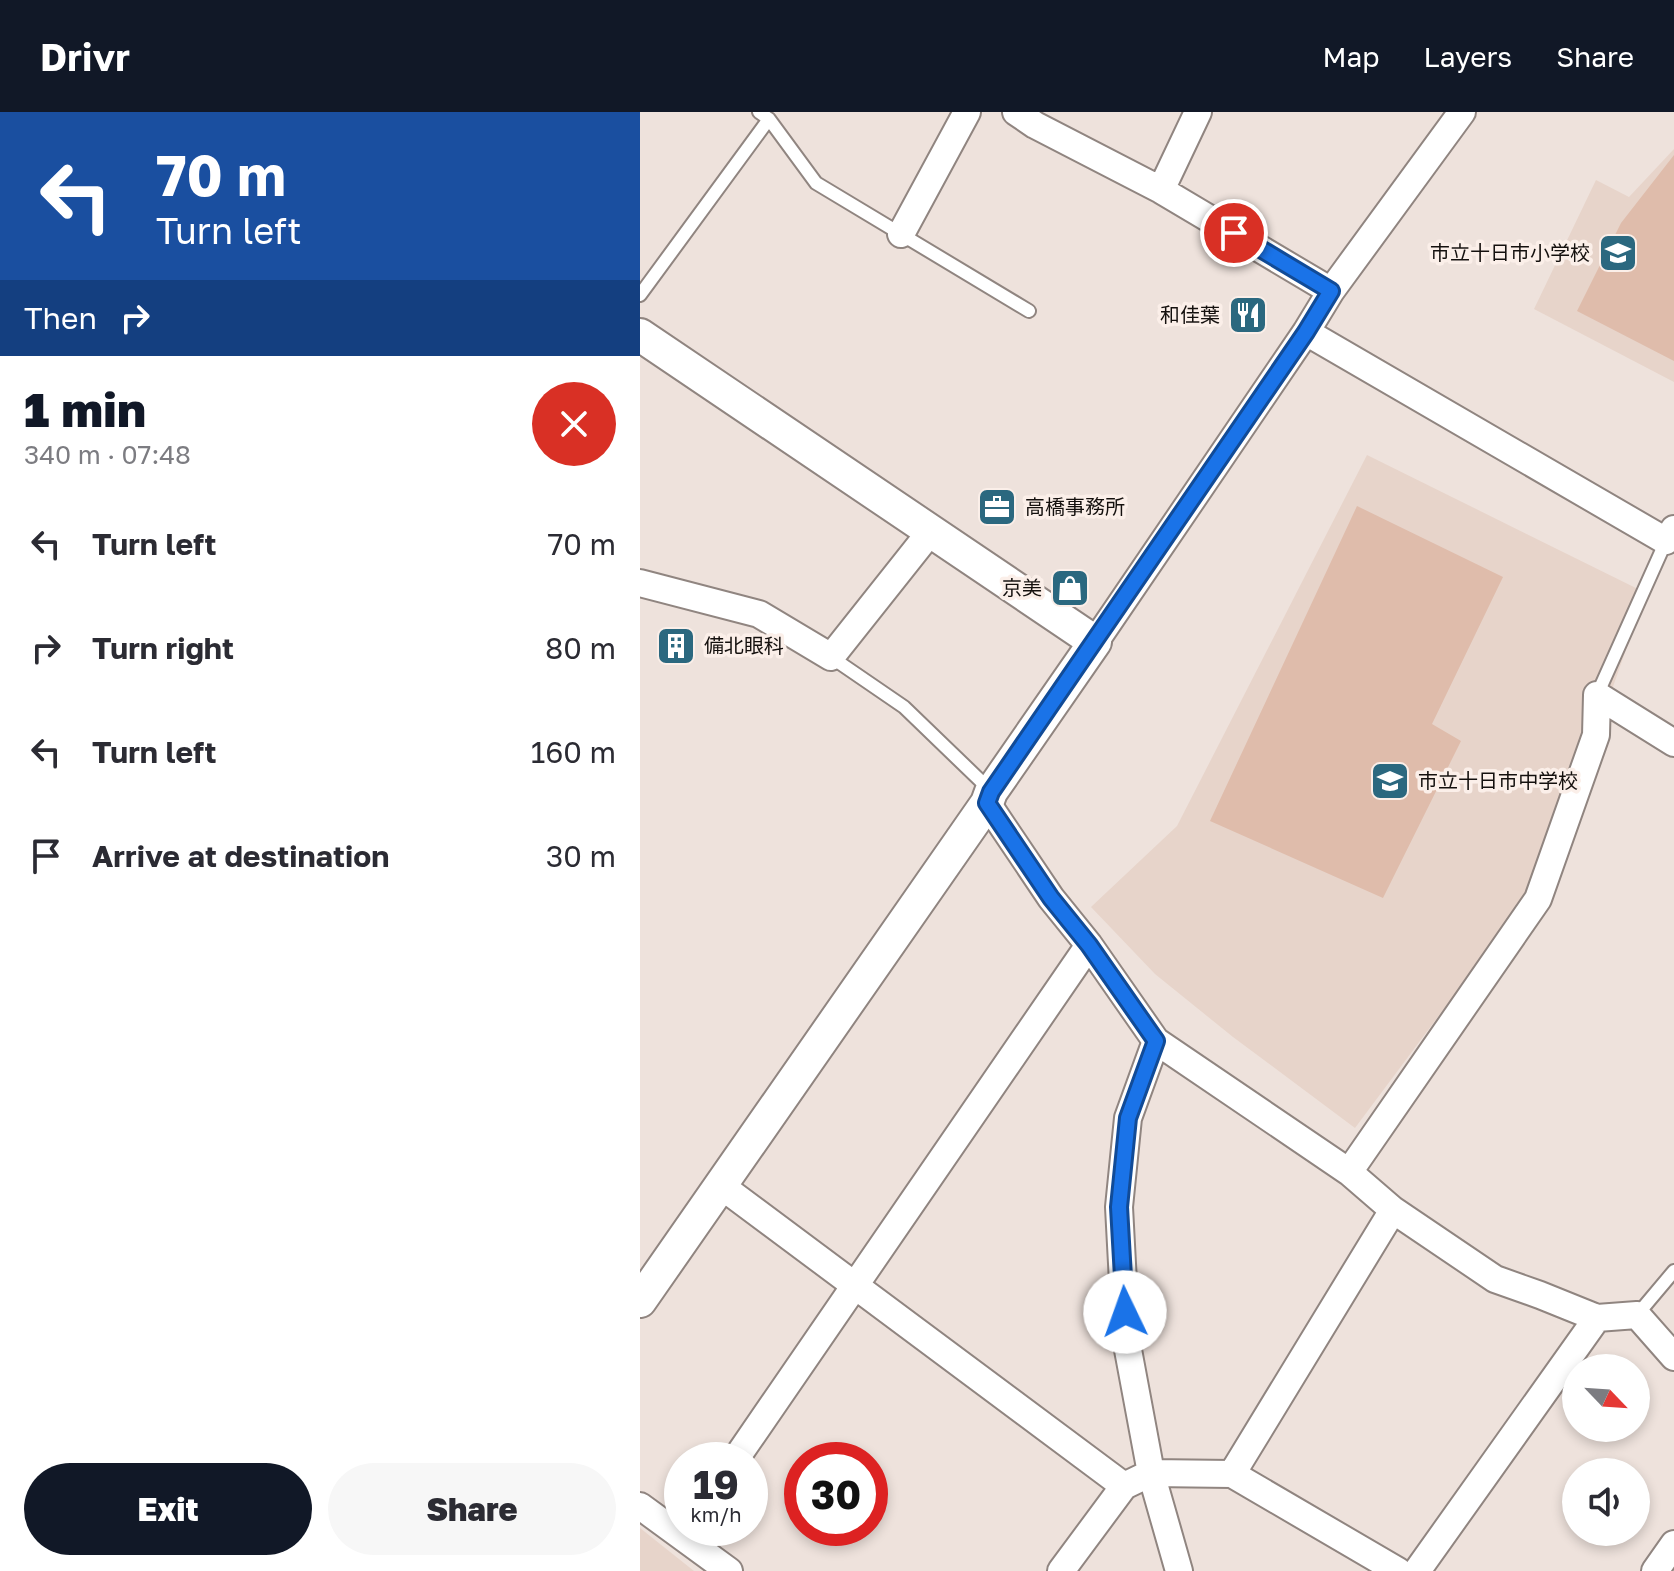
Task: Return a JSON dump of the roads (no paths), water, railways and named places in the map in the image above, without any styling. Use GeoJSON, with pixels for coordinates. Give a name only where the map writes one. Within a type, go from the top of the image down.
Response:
{"type":"FeatureCollection","features":[{"type":"Feature","properties":{"kind":"street"},"geometry":{"type":"LineString","coordinates":[[901,234],[967,112]]}},
{"type":"Feature","properties":{"kind":"street"},"geometry":{"type":"LineString","coordinates":[[1016,112],[1035,125],[1161,190],[1331,291]]}},
{"type":"Feature","properties":{"kind":"street"},"geometry":{"type":"LineString","coordinates":[[1161,190],[1198,112]]}},
{"type":"Feature","properties":{"kind":"street"},"geometry":{"type":"LineString","coordinates":[[640,1301],[989,797],[1331,291],[1462,112]]}},
{"type":"Feature","properties":{"kind":"street"},"geometry":{"type":"LineString","coordinates":[[1306,332],[1670,535]]}},
{"type":"Feature","properties":{"kind":"street"},"geometry":{"type":"LineString","coordinates":[[640,335],[1095,642]]}},
{"type":"Feature","properties":{"kind":"street"},"geometry":{"type":"LineString","coordinates":[[640,583],[759,614],[831,657],[931,531]]}},
{"type":"Feature","properties":{"kind":"street"},"geometry":{"type":"LineString","coordinates":[[1597,695],[1674,743]]}},
{"type":"Feature","properties":{"kind":"street"},"geometry":{"type":"LineString","coordinates":[[1349,1172],[1538,899],[1596,735],[1597,695]]}},
{"type":"Feature","properties":{"kind":"street"},"geometry":{"type":"LineString","coordinates":[[989,797],[1051,898],[1089,945],[1156,1041],[1349,1172],[1393,1210],[1495,1279],[1597,1318],[1637,1315],[1674,1357]]}},
{"type":"Feature","properties":{"kind":"street"},"geometry":{"type":"LineString","coordinates":[[747,1442],[1089,945]]}},
{"type":"Feature","properties":{"kind":"street"},"geometry":{"type":"LineString","coordinates":[[1156,1041],[1128,1118],[1119,1207],[1126,1339],[1151,1473],[1179,1571]]}},
{"type":"Feature","properties":{"kind":"street"},"geometry":{"type":"LineString","coordinates":[[720,1185],[1124,1486]]}},
{"type":"Feature","properties":{"kind":"street"},"geometry":{"type":"LineString","coordinates":[[1232,1474],[1393,1210]]}},
{"type":"Feature","properties":{"kind":"street"},"geometry":{"type":"LineString","coordinates":[[1417,1571],[1597,1318]]}},
{"type":"Feature","properties":{"kind":"street"},"geometry":{"type":"LineString","coordinates":[[1061,1571],[1124,1486],[1151,1473],[1232,1474],[1398,1571]]}},
{"type":"Feature","properties":{"kind":"street"},"geometry":{"type":"LineString","coordinates":[[640,1506],[664,1520]]}},
{"type":"Feature","properties":{"kind":"street"},"geometry":{"type":"LineString","coordinates":[[1655,1571],[1674,1544]]}},
{"type":"Feature","properties":{"kind":"street"},"geometry":{"type":"LineString","coordinates":[[701,1546],[729,1571]]}},
{"type":"Feature","properties":{"kind":"lane"},"geometry":{"type":"LineString","coordinates":[[640,295],[764,115],[816,183],[1029,311]]}},
{"type":"Feature","properties":{"kind":"lane"},"geometry":{"type":"LineString","coordinates":[[1597,695],[1670,535]]}},
{"type":"Feature","properties":{"kind":"lane"},"geometry":{"type":"LineString","coordinates":[[831,657],[904,707],[989,797]]}},
{"type":"Feature","properties":{"kind":"lane"},"geometry":{"type":"LineString","coordinates":[[1637,1315],[1674,1271]]}},
{"type":"Feature","properties":{"kind":"place","name":"市立十日市小学校"},"geometry":{"type":"Point","coordinates":[1618,253]}},
{"type":"Feature","properties":{"kind":"place","name":"和佳葉"},"geometry":{"type":"Point","coordinates":[1248,315]}},
{"type":"Feature","properties":{"kind":"place","name":"高橋事務所"},"geometry":{"type":"Point","coordinates":[997,507]}},
{"type":"Feature","properties":{"kind":"place","name":"京美"},"geometry":{"type":"Point","coordinates":[1070,588]}},
{"type":"Feature","properties":{"kind":"place","name":"備北眼科"},"geometry":{"type":"Point","coordinates":[676,646]}},
{"type":"Feature","properties":{"kind":"place","name":"市立十日市中学校"},"geometry":{"type":"Point","coordinates":[1390,781]}}]}
